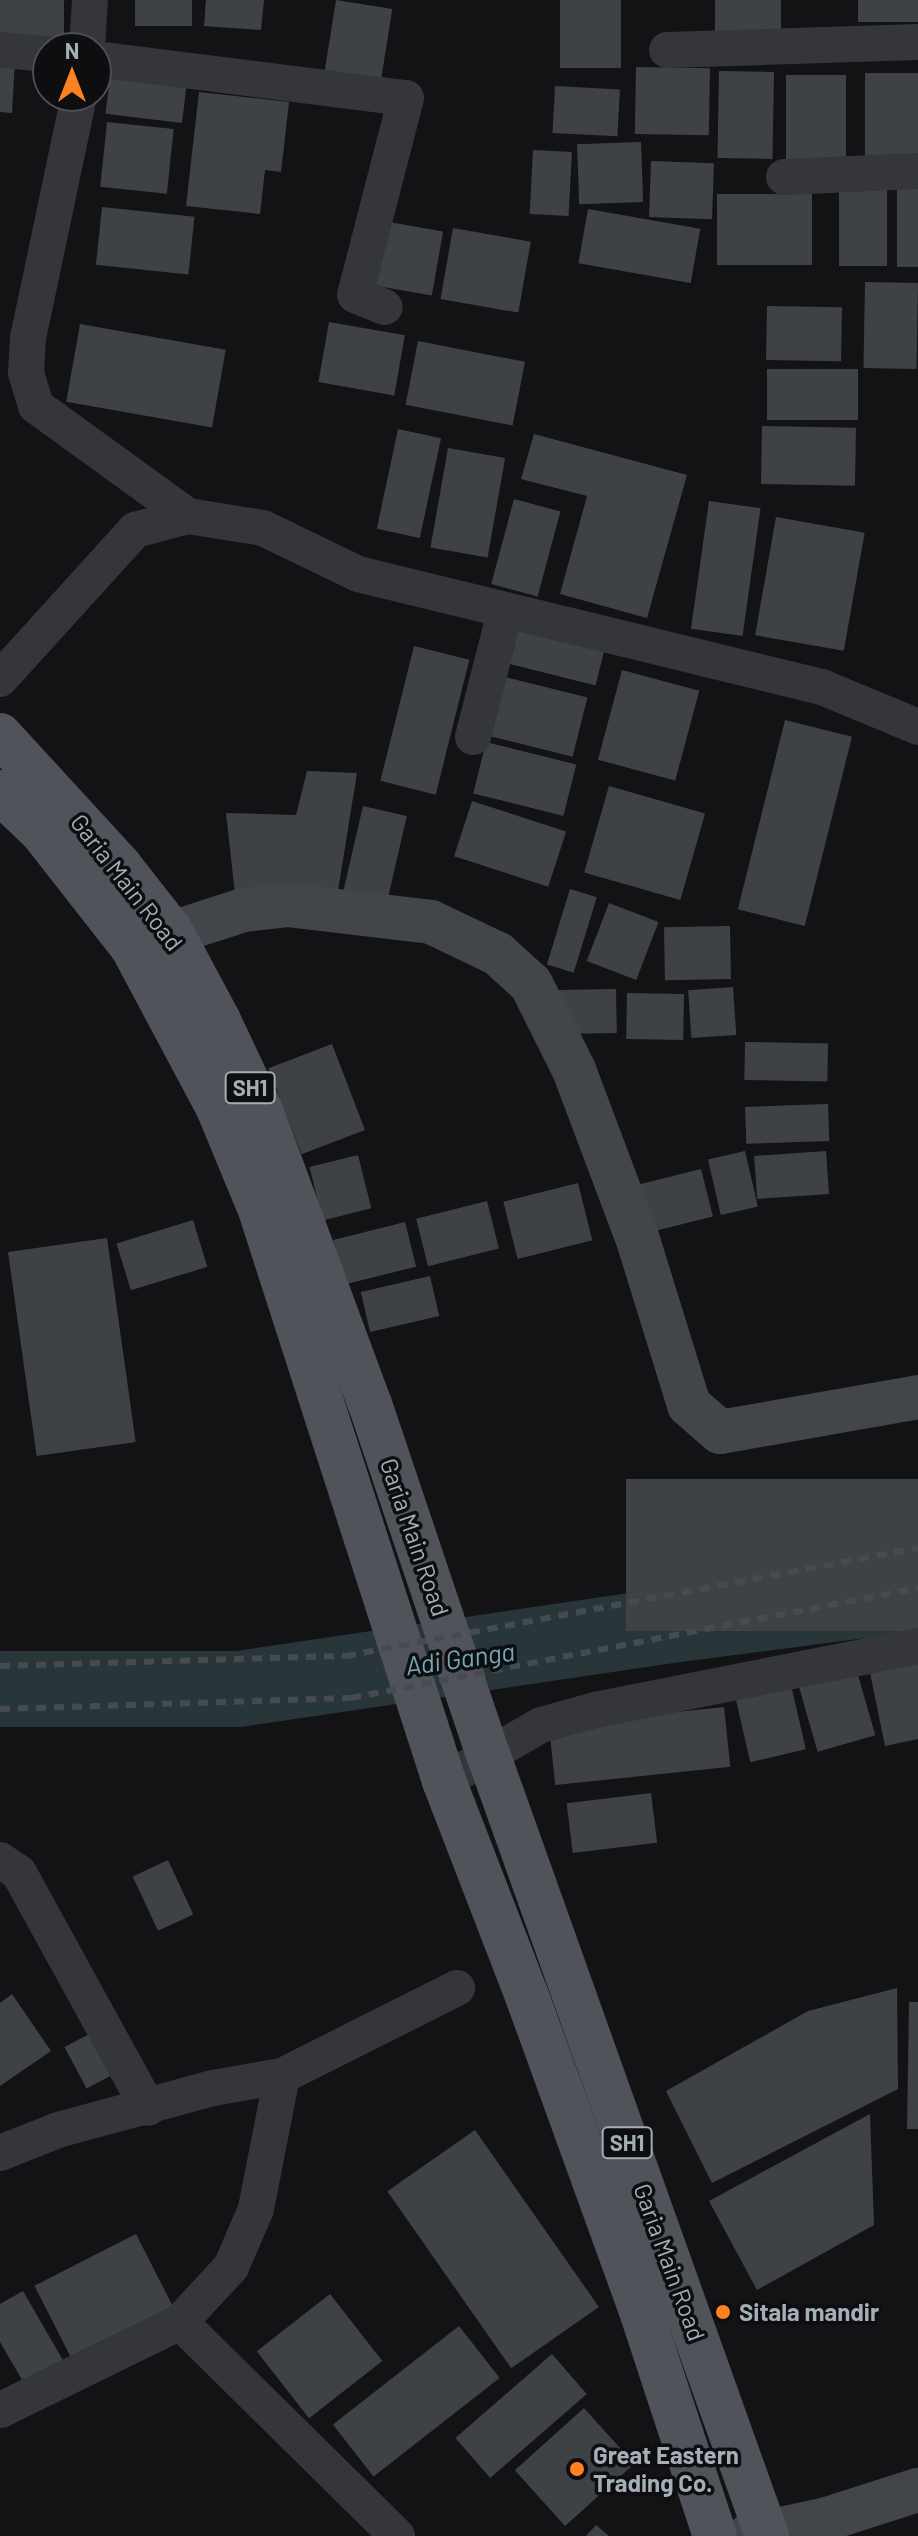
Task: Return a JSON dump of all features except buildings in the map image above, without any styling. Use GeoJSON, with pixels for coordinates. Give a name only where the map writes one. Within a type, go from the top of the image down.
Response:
{"type":"FeatureCollection","features":[{"type":"Feature","properties":{"kind":"main road","name":"Garia Main Road"},"geometry":{"type":"LineString","coordinates":[[0,735],[120,866],[260,1210],[444,1781],[527,1996],[640,2308],[715,2536]]}},
{"type":"Feature","properties":{"kind":"main road","name":"Garia Main Road"},"geometry":{"type":"LineString","coordinates":[[0,792],[151,939],[219,1021],[261,1110],[401,1497],[761,2535]]}},
{"type":"Feature","properties":{"kind":"street"},"geometry":{"type":"LineString","coordinates":[[88,32],[90,0]]}},
{"type":"Feature","properties":{"kind":"street"},"geometry":{"type":"LineString","coordinates":[[667,50],[918,42]]}},
{"type":"Feature","properties":{"kind":"street"},"geometry":{"type":"LineString","coordinates":[[0,50],[32,53]]}},
{"type":"Feature","properties":{"kind":"street"},"geometry":{"type":"LineString","coordinates":[[112,61],[406,98],[355,295],[385,307]]}},
{"type":"Feature","properties":{"kind":"street"},"geometry":{"type":"LineString","coordinates":[[76,112],[28,337],[26,373],[36,406],[188,516]]}},
{"type":"Feature","properties":{"kind":"street"},"geometry":{"type":"LineString","coordinates":[[784,177],[918,171]]}},
{"type":"Feature","properties":{"kind":"street"},"geometry":{"type":"LineString","coordinates":[[0,679],[135,530],[188,516],[263,528],[358,574],[822,687],[918,727]]}},
{"type":"Feature","properties":{"kind":"street"},"geometry":{"type":"LineString","coordinates":[[473,737],[505,612]]}},
{"type":"Feature","properties":{"kind":"street"},"geometry":{"type":"LineString","coordinates":[[151,939],[243,910],[287,905],[431,922],[498,954],[531,984],[574,1070],[638,1240],[689,1405],[720,1432],[918,1397]]}},
{"type":"Feature","properties":{"kind":"street"},"geometry":{"type":"LineString","coordinates":[[444,1781],[541,1725],[595,1710],[918,1646]]}},
{"type":"Feature","properties":{"kind":"street"},"geometry":{"type":"LineString","coordinates":[[0,1860],[19,1873],[148,2108]]}},
{"type":"Feature","properties":{"kind":"street"},"geometry":{"type":"LineString","coordinates":[[0,2153],[58,2130],[213,2088],[282,2076],[457,1988]]}},
{"type":"Feature","properties":{"kind":"street"},"geometry":{"type":"LineString","coordinates":[[0,2410],[180,2322],[231,2267],[256,2209],[282,2076]]}},
{"type":"Feature","properties":{"kind":"street"},"geometry":{"type":"LineString","coordinates":[[180,2322],[397,2536]]}},
{"type":"Feature","properties":{"kind":"street"},"geometry":{"type":"LineString","coordinates":[[761,2535],[827,2519],[918,2490]]}},
{"type":"Feature","properties":{"kind":"waterway","name":"Adi Ganga"},"geometry":{"type":"LineString","coordinates":[[0,1689],[238,1689],[678,1624],[918,1593]]}},
{"type":"Feature","properties":{"kind":"railway"},"geometry":{"type":"LineString","coordinates":[[0,1666],[346,1656],[918,1548]]}},
{"type":"Feature","properties":{"kind":"railway"},"geometry":{"type":"LineString","coordinates":[[0,1709],[351,1698],[918,1588]]}},
{"type":"Feature","properties":{"kind":"place","name":"Sitala mandir"},"geometry":{"type":"Point","coordinates":[723,2312]}},
{"type":"Feature","properties":{"kind":"place","name":"Great Eastern Trading Co."},"geometry":{"type":"Point","coordinates":[577,2469]}}]}
